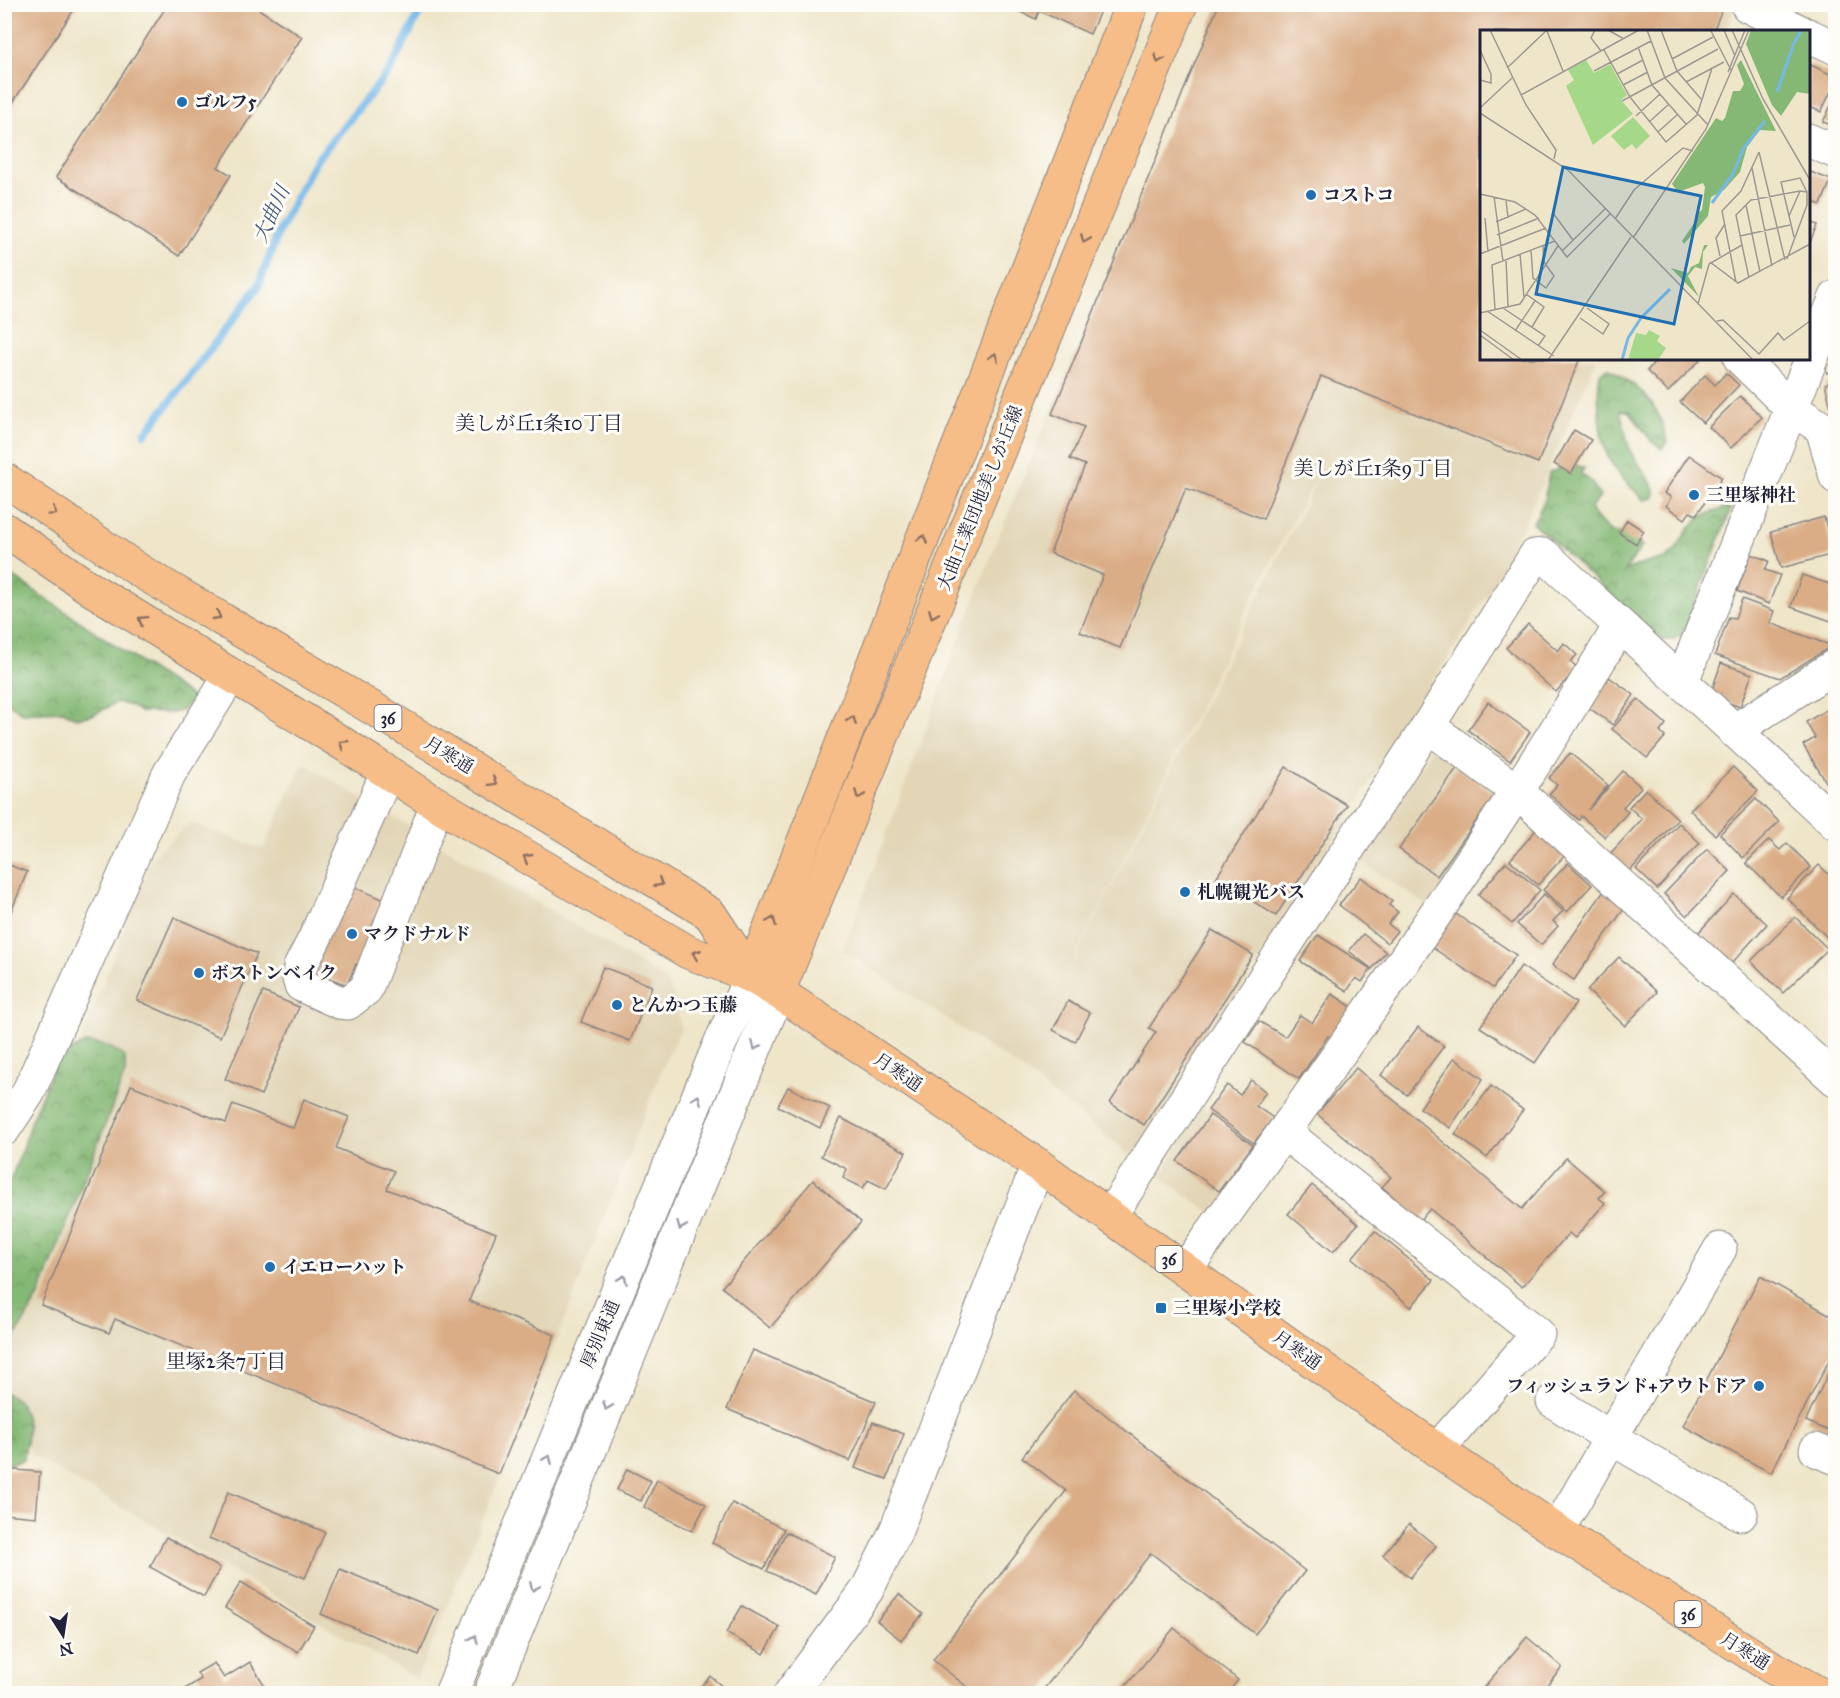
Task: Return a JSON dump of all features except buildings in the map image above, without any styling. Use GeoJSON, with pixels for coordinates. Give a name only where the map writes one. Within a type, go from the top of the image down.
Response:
{"type":"FeatureCollection","features":[{"type":"Feature","properties":{"kind":"main road","name":"大曲工業団地美しが丘線"},"geometry":{"type":"LineString","coordinates":[[764,984],[1132,4]]}},
{"type":"Feature","properties":{"kind":"main road","name":"大曲工業団地美しが丘線"},"geometry":{"type":"LineString","coordinates":[[764,984],[1181,4]]}},
{"type":"Feature","properties":{"kind":"main road","name":"月寒通"},"geometry":{"type":"LineString","coordinates":[[4,479],[140,571],[374,709],[710,914],[764,984]]}},
{"type":"Feature","properties":{"kind":"main road","name":"月寒通"},"geometry":{"type":"LineString","coordinates":[[4,529],[91,589],[437,804],[688,952],[764,984],[1038,1165],[1437,1450],[1557,1531],[1770,1666],[1820,1694]]}},
{"type":"Feature","properties":{"kind":"street"},"geometry":{"type":"LineString","coordinates":[[1748,6],[1797,30]]}},
{"type":"Feature","properties":{"kind":"street"},"geometry":{"type":"LineString","coordinates":[[1810,35],[1836,48]]}},
{"type":"Feature","properties":{"kind":"street"},"geometry":{"type":"LineString","coordinates":[[1810,140],[1836,152]]}},
{"type":"Feature","properties":{"kind":"street"},"geometry":{"type":"LineString","coordinates":[[1682,681],[1836,297]]}},
{"type":"Feature","properties":{"kind":"street"},"geometry":{"type":"LineString","coordinates":[[1742,360],[1792,409],[1822,428],[1836,477]]}},
{"type":"Feature","properties":{"kind":"street"},"geometry":{"type":"LineString","coordinates":[[1110,1216],[1428,726],[1535,556],[1544,555],[1836,824]]}},
{"type":"Feature","properties":{"kind":"street"},"geometry":{"type":"LineString","coordinates":[[1185,1270],[1284,1132],[1518,792],[1620,626]]}},
{"type":"Feature","properties":{"kind":"street"},"geometry":{"type":"LineString","coordinates":[[1734,731],[1836,665]]}},
{"type":"Feature","properties":{"kind":"street"},"geometry":{"type":"LineString","coordinates":[[4,1129],[28,1092],[169,774],[231,675]]}},
{"type":"Feature","properties":{"kind":"street"},"geometry":{"type":"LineString","coordinates":[[1428,726],[1518,792],[1835,1079]]}},
{"type":"Feature","properties":{"kind":"street"},"geometry":{"type":"LineString","coordinates":[[387,773],[315,938],[300,967],[301,985],[339,1002],[348,1003],[366,989],[437,804]]}},
{"type":"Feature","properties":{"kind":"street","name":"厚別東通"},"geometry":{"type":"LineString","coordinates":[[451,1694],[719,1046],[764,984]]}},
{"type":"Feature","properties":{"kind":"street","name":"厚別東通"},"geometry":{"type":"LineString","coordinates":[[490,1694],[764,984]]}},
{"type":"Feature","properties":{"kind":"street"},"geometry":{"type":"LineString","coordinates":[[1284,1132],[1538,1334],[1437,1450]]}},
{"type":"Feature","properties":{"kind":"street"},"geometry":{"type":"LineString","coordinates":[[790,1694],[867,1590],[890,1542],[1038,1165]]}},
{"type":"Feature","properties":{"kind":"street"},"geometry":{"type":"LineString","coordinates":[[1557,1531],[1720,1249]]}},
{"type":"Feature","properties":{"kind":"street"},"geometry":{"type":"LineString","coordinates":[[1553,1401],[1611,1438],[1741,1514]]}},
{"type":"Feature","properties":{"kind":"shaded area"},"geometry":{"type":"Polygon","coordinates":[[[1220,5],[1736,5],[1725,30],[1480,30],[1480,360],[1597,360],[1497,579],[1135,1159],[1020,1068],[843,950],[991,555],[1220,5]],[[1342,431],[1276,552],[1073,962],[1342,431]]]}},
{"type":"Feature","properties":{"kind":"shaded area"},"geometry":{"type":"Polygon","coordinates":[[[1436,743],[1508,795],[1431,908],[1360,861],[1436,743]]]}},
{"type":"Feature","properties":{"kind":"shaded area"},"geometry":{"type":"Polygon","coordinates":[[[303,763],[667,980],[677,1005],[681,1029],[664,1064],[558,1336],[417,1679],[31,1455],[12,1399],[5,1388],[4,1374],[117,1063],[76,1053],[152,857],[190,823],[263,849],[303,763]]]}},
{"type":"Feature","properties":{"kind":"shaded area"},"geometry":{"type":"Polygon","coordinates":[[[1202,1108],[1260,1149],[1214,1215],[1160,1177],[1202,1108]]]}},
{"type":"Feature","properties":{"kind":"green space"},"geometry":{"type":"Polygon","coordinates":[[[1609,368],[1640,390],[1654,406],[1664,428],[1667,442],[1662,449],[1652,442],[1630,412],[1620,410],[1630,451],[1652,484],[1655,494],[1653,498],[1644,500],[1616,470],[1602,440],[1598,401],[1600,373],[1609,368]]]}},
{"type":"Feature","properties":{"kind":"green space"},"geometry":{"type":"Polygon","coordinates":[[[1570,463],[1584,468],[1581,474],[1591,481],[1600,497],[1590,509],[1600,522],[1613,532],[1634,537],[1642,546],[1625,570],[1666,559],[1702,516],[1725,508],[1731,509],[1683,634],[1672,640],[1661,640],[1533,523],[1544,502],[1549,473],[1570,463]]]}},
{"type":"Feature","properties":{"kind":"green space"},"geometry":{"type":"Polygon","coordinates":[[[4,571],[193,698],[182,710],[173,713],[140,712],[131,706],[117,702],[93,715],[76,718],[63,711],[22,713],[5,701],[4,571]]]}},
{"type":"Feature","properties":{"kind":"green space"},"geometry":{"type":"Polygon","coordinates":[[[85,1043],[107,1046],[125,1058],[125,1073],[39,1296],[5,1354],[5,1193],[24,1146],[30,1123],[58,1057],[85,1043]]]}},
{"type":"Feature","properties":{"kind":"green space"},"geometry":{"type":"Polygon","coordinates":[[[5,1392],[20,1402],[28,1426],[24,1459],[5,1465],[5,1392]]]}},
{"type":"Feature","properties":{"kind":"waterway","name":"大曲川"},"geometry":{"type":"LineString","coordinates":[[145,434],[258,287],[279,231],[314,163],[390,70],[424,4]]}},
{"type":"Feature","properties":{"kind":"place","name":"ゴルフ5"},"geometry":{"type":"Point","coordinates":[182,102]}},
{"type":"Feature","properties":{"kind":"place","name":"コストコ"},"geometry":{"type":"Point","coordinates":[1311,195]}},
{"type":"Feature","properties":{"kind":"place","name":"三里塚神社"},"geometry":{"type":"Point","coordinates":[1694,495]}},
{"type":"Feature","properties":{"kind":"place","name":"札幌観光バス"},"geometry":{"type":"Point","coordinates":[1185,892]}},
{"type":"Feature","properties":{"kind":"place","name":"マクドナルド"},"geometry":{"type":"Point","coordinates":[352,934]}},
{"type":"Feature","properties":{"kind":"place","name":"ボストンベイク"},"geometry":{"type":"Point","coordinates":[199,973]}},
{"type":"Feature","properties":{"kind":"place","name":"とんかつ玉藤"},"geometry":{"type":"Point","coordinates":[617,1005]}},
{"type":"Feature","properties":{"kind":"place","name":"イエローハット"},"geometry":{"type":"Point","coordinates":[270,1267]}},
{"type":"Feature","properties":{"kind":"place","name":"三里塚小学校"},"geometry":{"type":"Point","coordinates":[1161,1308]}},
{"type":"Feature","properties":{"kind":"place","name":"フィッシュランド+アウトドア"},"geometry":{"type":"Point","coordinates":[1759,1386]}},
{"type":"Feature","properties":{"kind":"district","name":"美しが丘1条10丁目"},"geometry":{"type":"Point","coordinates":[539,423]}},
{"type":"Feature","properties":{"kind":"district","name":"美しが丘1条9丁目"},"geometry":{"type":"Point","coordinates":[1373,468]}},
{"type":"Feature","properties":{"kind":"district","name":"里塚2条7丁目"},"geometry":{"type":"Point","coordinates":[226,1361]}}]}
